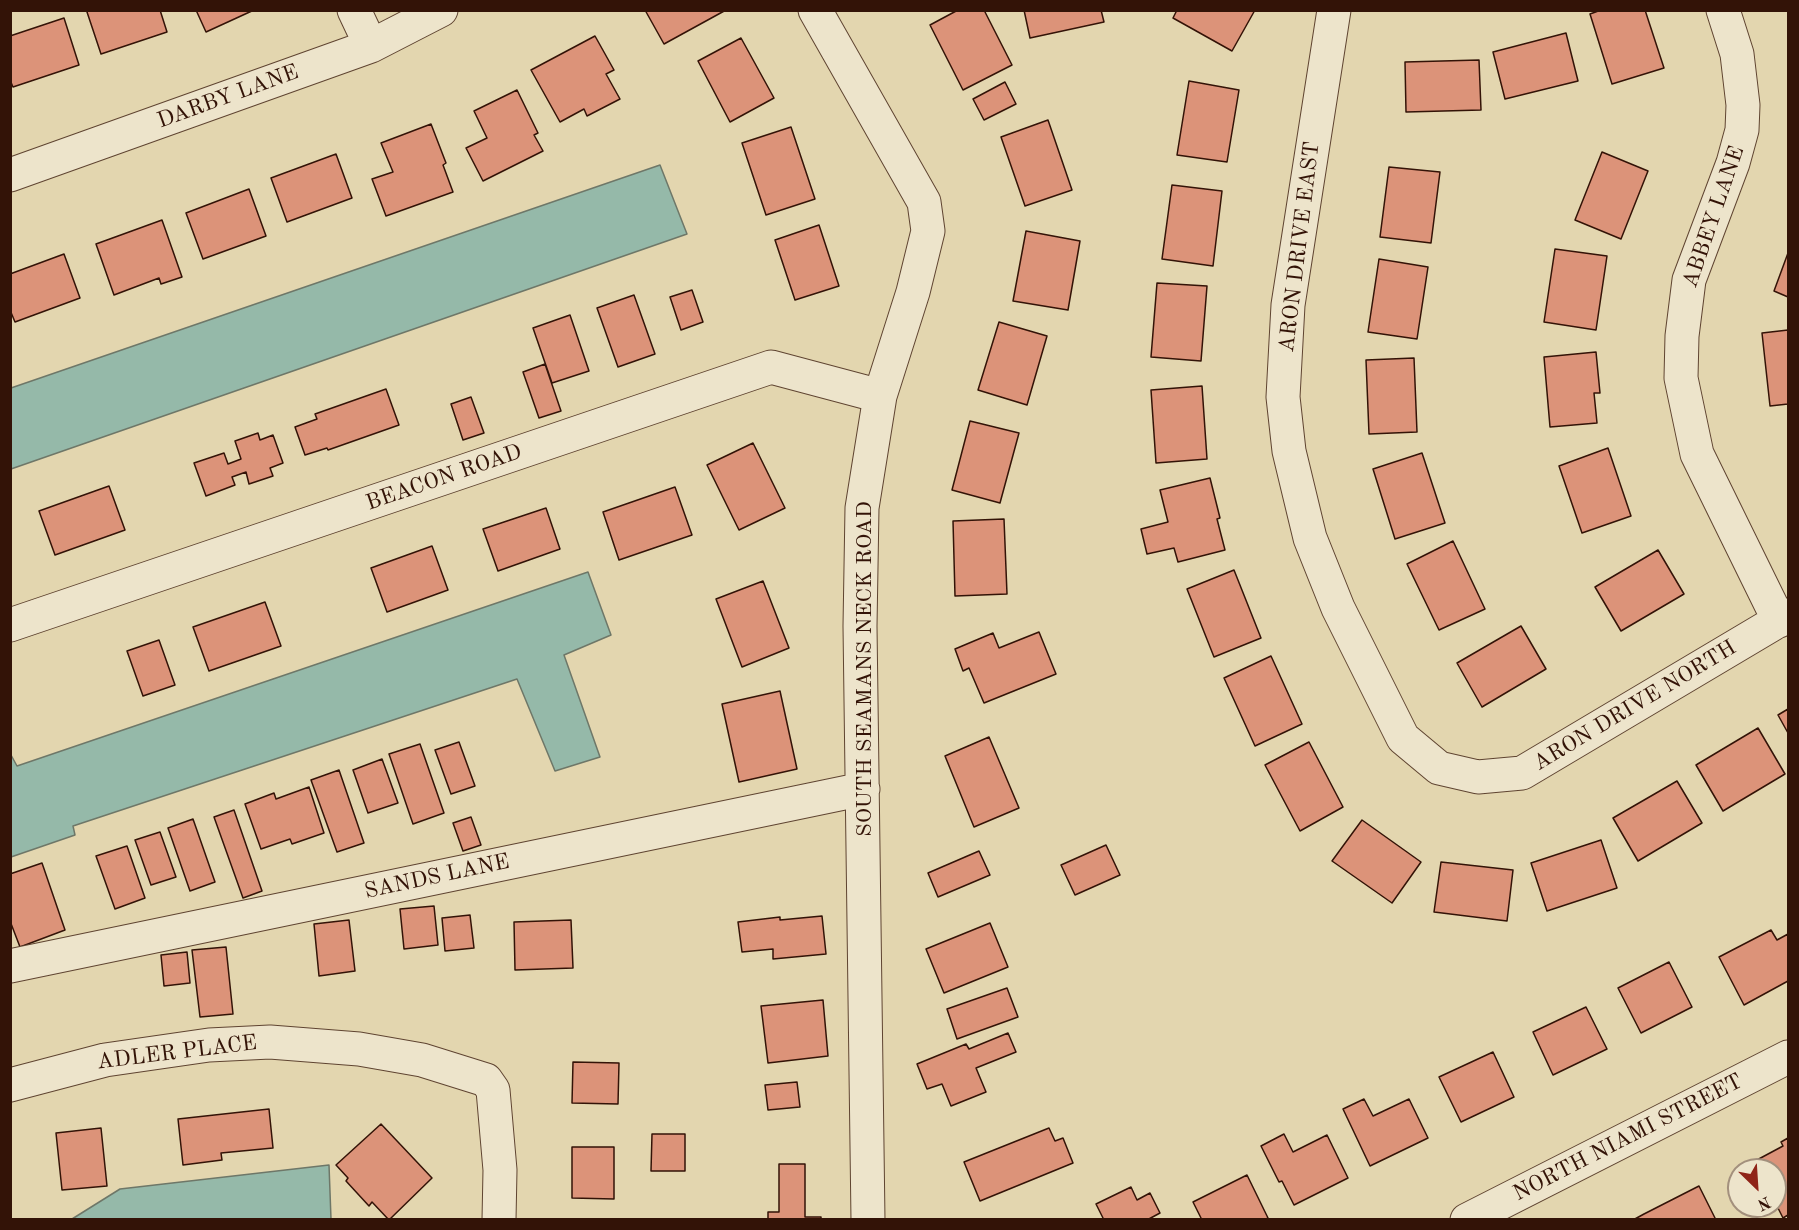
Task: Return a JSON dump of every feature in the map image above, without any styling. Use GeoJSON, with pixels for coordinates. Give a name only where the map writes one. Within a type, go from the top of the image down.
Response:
{"type":"FeatureCollection","features":[{"type":"Feature","properties":{"kind":"street"},"geometry":{"type":"LineString","coordinates":[[354,10],[371,46]]}},
{"type":"Feature","properties":{"kind":"street","name":"DARBY LANE"},"geometry":{"type":"LineString","coordinates":[[10,175],[371,46],[441,10]]}},
{"type":"Feature","properties":{"kind":"street","name":"SOUTH SEAMANS NECK ROAD"},"geometry":{"type":"LineString","coordinates":[[815,10],[924,202],[928,231],[913,292],[880,396],[862,508],[860,626],[864,789],[868,1220]]}},
{"type":"Feature","properties":{"kind":"street","name":"ARON DRIVE EAST"},"geometry":{"type":"LineString","coordinates":[[1334,10],[1288,305],[1283,398],[1288,451],[1310,538],[1338,608],[1403,738],[1439,768]]}},
{"type":"Feature","properties":{"kind":"street","name":"ABBEY LANE"},"geometry":{"type":"LineString","coordinates":[[1723,10],[1737,54],[1743,105],[1742,130],[1733,163],[1689,280],[1682,336],[1682,378],[1697,454],[1784,618]]}},
{"type":"Feature","properties":{"kind":"street","name":"BEACON ROAD"},"geometry":{"type":"LineString","coordinates":[[10,626],[771,367],[880,396]]}},
{"type":"Feature","properties":{"kind":"street","name":"ARON DRIVE NORTH"},"geometry":{"type":"LineString","coordinates":[[1439,768],[1478,777],[1522,773],[1784,618]]}},
{"type":"Feature","properties":{"kind":"street","name":"SANDS LANE"},"geometry":{"type":"LineString","coordinates":[[10,966],[864,789]]}},
{"type":"Feature","properties":{"kind":"street","name":"ADLER PLACE"},"geometry":{"type":"LineString","coordinates":[[10,1085],[105,1060],[209,1045],[270,1042],[359,1049],[422,1060],[486,1080],[493,1090],[500,1170],[499,1220]]}},
{"type":"Feature","properties":{"kind":"street","name":"NORTH NIAMI STREET"},"geometry":{"type":"LineString","coordinates":[[1467,1220],[1788,1057]]}},
{"type":"Feature","properties":{"kind":"shaded area"},"geometry":{"type":"Polygon","coordinates":[[[660,165],[687,234],[11,469],[11,388],[660,165]]]}},
{"type":"Feature","properties":{"kind":"shaded area"},"geometry":{"type":"Polygon","coordinates":[[[588,572],[611,635],[564,655],[600,757],[555,771],[517,679],[73,826],[75,835],[11,857],[11,755],[17,766],[588,572]]]}},
{"type":"Feature","properties":{"kind":"shaded area"},"geometry":{"type":"Polygon","coordinates":[[[329,1165],[331,1219],[72,1219],[120,1189],[329,1165]]]}},
{"type":"Feature","properties":{"kind":"building"},"geometry":{"type":"Polygon","coordinates":[[[90,10],[160,10],[167,32],[101,54],[87,12],[90,10]]]}},
{"type":"Feature","properties":{"kind":"building"},"geometry":{"type":"Polygon","coordinates":[[[196,10],[254,10],[206,32],[196,10]]]}},
{"type":"Feature","properties":{"kind":"building"},"geometry":{"type":"Polygon","coordinates":[[[645,10],[726,10],[664,44],[645,10]]]}},
{"type":"Feature","properties":{"kind":"building"},"geometry":{"type":"Polygon","coordinates":[[[958,10],[984,10],[1012,65],[963,90],[930,25],[958,10]]]}},
{"type":"Feature","properties":{"kind":"building"},"geometry":{"type":"Polygon","coordinates":[[[1024,10],[1101,10],[1104,22],[1030,38],[1024,10]]]}},
{"type":"Feature","properties":{"kind":"building"},"geometry":{"type":"Polygon","coordinates":[[[1177,10],[1255,10],[1232,51],[1173,18],[1177,10]]]}},
{"type":"Feature","properties":{"kind":"building"},"geometry":{"type":"Polygon","coordinates":[[[1601,10],[1645,10],[1664,68],[1612,84],[1590,14],[1601,10]]]}},
{"type":"Feature","properties":{"kind":"building"},"geometry":{"type":"Polygon","coordinates":[[[64,18],[79,65],[13,87],[10,80],[10,36],[64,18]]]}},
{"type":"Feature","properties":{"kind":"building"},"geometry":{"type":"Polygon","coordinates":[[[1566,33],[1578,81],[1505,99],[1493,52],[1566,33]]]}},
{"type":"Feature","properties":{"kind":"building"},"geometry":{"type":"Polygon","coordinates":[[[595,36],[614,70],[606,74],[620,99],[587,116],[584,109],[560,122],[531,70],[595,36]]]}},
{"type":"Feature","properties":{"kind":"building"},"geometry":{"type":"Polygon","coordinates":[[[741,38],[774,98],[730,122],[698,61],[741,38]]]}},
{"type":"Feature","properties":{"kind":"building"},"geometry":{"type":"Polygon","coordinates":[[[1479,60],[1481,110],[1406,112],[1405,62],[1479,60]]]}},
{"type":"Feature","properties":{"kind":"building"},"geometry":{"type":"Polygon","coordinates":[[[1189,81],[1239,90],[1227,162],[1177,155],[1189,81]]]}},
{"type":"Feature","properties":{"kind":"building"},"geometry":{"type":"Polygon","coordinates":[[[1005,82],[1016,104],[984,120],[973,99],[1005,82]]]}},
{"type":"Feature","properties":{"kind":"building"},"geometry":{"type":"Polygon","coordinates":[[[517,90],[538,133],[534,135],[543,151],[483,181],[466,148],[487,138],[474,111],[517,90]]]}},
{"type":"Feature","properties":{"kind":"building"},"geometry":{"type":"Polygon","coordinates":[[[1048,120],[1072,190],[1025,206],[1001,137],[1048,120]]]}},
{"type":"Feature","properties":{"kind":"building"},"geometry":{"type":"Polygon","coordinates":[[[431,124],[446,163],[443,165],[453,192],[386,216],[372,179],[393,172],[381,143],[431,124]]]}},
{"type":"Feature","properties":{"kind":"building"},"geometry":{"type":"Polygon","coordinates":[[[791,127],[815,199],[766,215],[742,143],[791,127]]]}},
{"type":"Feature","properties":{"kind":"building"},"geometry":{"type":"Polygon","coordinates":[[[1602,152],[1648,171],[1621,239],[1575,220],[1602,152]]]}},
{"type":"Feature","properties":{"kind":"building"},"geometry":{"type":"Polygon","coordinates":[[[336,154],[352,198],[287,222],[271,178],[336,154]]]}},
{"type":"Feature","properties":{"kind":"building"},"geometry":{"type":"Polygon","coordinates":[[[1389,167],[1440,172],[1431,243],[1380,237],[1389,167]]]}},
{"type":"Feature","properties":{"kind":"building"},"geometry":{"type":"Polygon","coordinates":[[[1172,185],[1222,191],[1213,266],[1162,259],[1172,185]]]}},
{"type":"Feature","properties":{"kind":"building"},"geometry":{"type":"Polygon","coordinates":[[[249,189],[266,236],[203,259],[186,213],[249,189]]]}},
{"type":"Feature","properties":{"kind":"building"},"geometry":{"type":"Polygon","coordinates":[[[162,220],[182,277],[161,284],[159,278],[114,295],[96,244],[162,220]]]}},
{"type":"Feature","properties":{"kind":"building"},"geometry":{"type":"Polygon","coordinates":[[[819,225],[839,286],[795,300],[775,240],[819,225]]]}},
{"type":"Feature","properties":{"kind":"building"},"geometry":{"type":"Polygon","coordinates":[[[1026,231],[1080,241],[1068,310],[1013,301],[1026,231]]]}},
{"type":"Feature","properties":{"kind":"building"},"geometry":{"type":"Polygon","coordinates":[[[1555,249],[1607,256],[1596,330],[1544,322],[1555,249]]]}},
{"type":"Feature","properties":{"kind":"building"},"geometry":{"type":"Polygon","coordinates":[[[1788,253],[1788,297],[1774,291],[1788,253]]]}},
{"type":"Feature","properties":{"kind":"building"},"geometry":{"type":"Polygon","coordinates":[[[64,254],[80,298],[15,322],[10,310],[10,274],[64,254]]]}},
{"type":"Feature","properties":{"kind":"building"},"geometry":{"type":"Polygon","coordinates":[[[1379,259],[1428,267],[1417,339],[1368,332],[1379,259]]]}},
{"type":"Feature","properties":{"kind":"building"},"geometry":{"type":"Polygon","coordinates":[[[1157,283],[1207,286],[1201,361],[1151,357],[1157,283]]]}},
{"type":"Feature","properties":{"kind":"building"},"geometry":{"type":"Polygon","coordinates":[[[692,290],[703,322],[681,330],[670,297],[692,290]]]}},
{"type":"Feature","properties":{"kind":"building"},"geometry":{"type":"Polygon","coordinates":[[[634,295],[655,354],[618,367],[597,308],[634,295]]]}},
{"type":"Feature","properties":{"kind":"building"},"geometry":{"type":"Polygon","coordinates":[[[570,315],[589,371],[552,383],[533,328],[570,315]]]}},
{"type":"Feature","properties":{"kind":"building"},"geometry":{"type":"Polygon","coordinates":[[[999,322],[1047,336],[1027,405],[978,390],[999,322]]]}},
{"type":"Feature","properties":{"kind":"building"},"geometry":{"type":"Polygon","coordinates":[[[1788,330],[1788,404],[1770,406],[1762,333],[1788,330]]]}},
{"type":"Feature","properties":{"kind":"building"},"geometry":{"type":"Polygon","coordinates":[[[1596,352],[1600,393],[1594,393],[1597,423],[1550,427],[1544,357],[1596,352]]]}},
{"type":"Feature","properties":{"kind":"building"},"geometry":{"type":"Polygon","coordinates":[[[1414,358],[1417,432],[1369,434],[1366,360],[1414,358]]]}},
{"type":"Feature","properties":{"kind":"building"},"geometry":{"type":"Polygon","coordinates":[[[545,364],[561,411],[539,418],[523,372],[545,364]]]}},
{"type":"Feature","properties":{"kind":"building"},"geometry":{"type":"Polygon","coordinates":[[[1202,386],[1207,459],[1156,463],[1151,390],[1202,386]]]}},
{"type":"Feature","properties":{"kind":"building"},"geometry":{"type":"Polygon","coordinates":[[[386,389],[399,425],[328,450],[327,448],[305,455],[295,427],[317,419],[315,414],[386,389]]]}},
{"type":"Feature","properties":{"kind":"building"},"geometry":{"type":"Polygon","coordinates":[[[471,397],[484,433],[463,440],[451,404],[471,397]]]}},
{"type":"Feature","properties":{"kind":"building"},"geometry":{"type":"Polygon","coordinates":[[[970,421],[1019,433],[1000,503],[952,490],[970,421]]]}},
{"type":"Feature","properties":{"kind":"building"},"geometry":{"type":"Polygon","coordinates":[[[258,433],[260,440],[273,435],[283,463],[270,468],[273,476],[249,484],[246,472],[232,477],[235,485],[206,496],[194,463],[224,453],[228,464],[241,459],[235,441],[258,433]]]}},
{"type":"Feature","properties":{"kind":"building"},"geometry":{"type":"Polygon","coordinates":[[[753,443],[785,508],[739,530],[707,465],[753,443]]]}},
{"type":"Feature","properties":{"kind":"building"},"geometry":{"type":"Polygon","coordinates":[[[1608,448],[1631,516],[1582,533],[1559,466],[1608,448]]]}},
{"type":"Feature","properties":{"kind":"building"},"geometry":{"type":"Polygon","coordinates":[[[1422,453],[1445,523],[1395,539],[1373,469],[1422,453]]]}},
{"type":"Feature","properties":{"kind":"building"},"geometry":{"type":"Polygon","coordinates":[[[1210,478],[1225,550],[1178,562],[1174,548],[1147,554],[1141,529],[1168,522],[1160,490],[1210,478]]]}},
{"type":"Feature","properties":{"kind":"building"},"geometry":{"type":"Polygon","coordinates":[[[109,486],[125,530],[55,555],[39,511],[109,486]]]}},
{"type":"Feature","properties":{"kind":"building"},"geometry":{"type":"Polygon","coordinates":[[[675,487],[692,535],[619,560],[603,512],[675,487]]]}},
{"type":"Feature","properties":{"kind":"building"},"geometry":{"type":"Polygon","coordinates":[[[546,508],[560,549],[498,571],[483,529],[546,508]]]}},
{"type":"Feature","properties":{"kind":"building"},"geometry":{"type":"Polygon","coordinates":[[[1004,519],[1007,594],[955,596],[953,521],[1004,519]]]}},
{"type":"Feature","properties":{"kind":"building"},"geometry":{"type":"Polygon","coordinates":[[[1453,541],[1485,609],[1439,630],[1407,564],[1453,541]]]}},
{"type":"Feature","properties":{"kind":"building"},"geometry":{"type":"Polygon","coordinates":[[[432,546],[448,590],[387,612],[371,568],[432,546]]]}},
{"type":"Feature","properties":{"kind":"building"},"geometry":{"type":"Polygon","coordinates":[[[1658,550],[1684,594],[1621,631],[1595,587],[1658,550]]]}},
{"type":"Feature","properties":{"kind":"building"},"geometry":{"type":"Polygon","coordinates":[[[1234,570],[1261,638],[1214,657],[1187,589],[1234,570]]]}},
{"type":"Feature","properties":{"kind":"building"},"geometry":{"type":"Polygon","coordinates":[[[763,581],[789,648],[742,667],[716,599],[763,581]]]}},
{"type":"Feature","properties":{"kind":"building"},"geometry":{"type":"Polygon","coordinates":[[[265,602],[281,646],[209,671],[193,627],[265,602]]]}},
{"type":"Feature","properties":{"kind":"building"},"geometry":{"type":"Polygon","coordinates":[[[1521,626],[1546,669],[1482,707],[1457,663],[1521,626]]]}},
{"type":"Feature","properties":{"kind":"building"},"geometry":{"type":"Polygon","coordinates":[[[1039,632],[1056,674],[984,703],[969,668],[963,671],[955,649],[993,633],[999,648],[1039,632]]]}},
{"type":"Feature","properties":{"kind":"building"},"geometry":{"type":"Polygon","coordinates":[[[159,640],[175,685],[143,696],[127,651],[159,640]]]}},
{"type":"Feature","properties":{"kind":"building"},"geometry":{"type":"Polygon","coordinates":[[[1271,656],[1302,724],[1255,746],[1224,678],[1271,656]]]}},
{"type":"Feature","properties":{"kind":"building"},"geometry":{"type":"Polygon","coordinates":[[[780,691],[797,769],[739,782],[722,704],[780,691]]]}},
{"type":"Feature","properties":{"kind":"building"},"geometry":{"type":"Polygon","coordinates":[[[1788,709],[1788,733],[1778,715],[1788,709]]]}},
{"type":"Feature","properties":{"kind":"building"},"geometry":{"type":"Polygon","coordinates":[[[1758,728],[1785,774],[1723,811],[1696,765],[1758,728]]]}},
{"type":"Feature","properties":{"kind":"building"},"geometry":{"type":"Polygon","coordinates":[[[989,737],[1019,808],[974,827],[945,756],[989,737]]]}},
{"type":"Feature","properties":{"kind":"building"},"geometry":{"type":"Polygon","coordinates":[[[459,742],[475,786],[451,794],[435,750],[459,742]]]}},
{"type":"Feature","properties":{"kind":"building"},"geometry":{"type":"Polygon","coordinates":[[[1309,742],[1343,807],[1300,831],[1265,765],[1309,742]]]}},
{"type":"Feature","properties":{"kind":"building"},"geometry":{"type":"Polygon","coordinates":[[[420,744],[444,813],[413,824],[389,754],[420,744]]]}},
{"type":"Feature","properties":{"kind":"building"},"geometry":{"type":"Polygon","coordinates":[[[382,759],[398,803],[368,813],[353,770],[382,759]]]}},
{"type":"Feature","properties":{"kind":"building"},"geometry":{"type":"Polygon","coordinates":[[[339,770],[364,843],[337,852],[311,780],[339,770]]]}},
{"type":"Feature","properties":{"kind":"building"},"geometry":{"type":"Polygon","coordinates":[[[1677,781],[1702,823],[1638,861],[1613,818],[1677,781]]]}},
{"type":"Feature","properties":{"kind":"building"},"geometry":{"type":"Polygon","coordinates":[[[309,787],[324,833],[292,844],[290,839],[261,849],[245,804],[274,793],[276,799],[309,787]]]}},
{"type":"Feature","properties":{"kind":"building"},"geometry":{"type":"Polygon","coordinates":[[[234,810],[262,891],[243,898],[214,817],[234,810]]]}},
{"type":"Feature","properties":{"kind":"building"},"geometry":{"type":"Polygon","coordinates":[[[471,817],[481,845],[463,851],[453,823],[471,817]]]}},
{"type":"Feature","properties":{"kind":"building"},"geometry":{"type":"Polygon","coordinates":[[[193,819],[215,882],[190,891],[168,828],[193,819]]]}},
{"type":"Feature","properties":{"kind":"building"},"geometry":{"type":"Polygon","coordinates":[[[1362,820],[1421,862],[1392,903],[1332,861],[1362,820]]]}},
{"type":"Feature","properties":{"kind":"building"},"geometry":{"type":"Polygon","coordinates":[[[160,832],[176,877],[151,885],[135,840],[160,832]]]}},
{"type":"Feature","properties":{"kind":"building"},"geometry":{"type":"Polygon","coordinates":[[[1601,840],[1617,888],[1547,911],[1531,863],[1601,840]]]}},
{"type":"Feature","properties":{"kind":"building"},"geometry":{"type":"Polygon","coordinates":[[[1106,845],[1120,875],[1075,895],[1061,865],[1106,845]]]}},
{"type":"Feature","properties":{"kind":"building"},"geometry":{"type":"Polygon","coordinates":[[[127,846],[145,898],[115,909],[96,856],[127,846]]]}},
{"type":"Feature","properties":{"kind":"building"},"geometry":{"type":"Polygon","coordinates":[[[979,851],[990,875],[938,897],[928,873],[979,851]]]}},
{"type":"Feature","properties":{"kind":"building"},"geometry":{"type":"Polygon","coordinates":[[[1441,862],[1513,870],[1507,921],[1434,912],[1441,862]]]}},
{"type":"Feature","properties":{"kind":"building"},"geometry":{"type":"Polygon","coordinates":[[[42,863],[65,930],[20,947],[10,921],[10,874],[42,863]]]}},
{"type":"Feature","properties":{"kind":"building"},"geometry":{"type":"Polygon","coordinates":[[[434,906],[438,945],[404,949],[400,909],[434,906]]]}},
{"type":"Feature","properties":{"kind":"building"},"geometry":{"type":"Polygon","coordinates":[[[470,915],[474,948],[445,951],[442,918],[470,915]]]}},
{"type":"Feature","properties":{"kind":"building"},"geometry":{"type":"Polygon","coordinates":[[[822,916],[826,954],[773,959],[773,949],[742,952],[738,922],[780,917],[780,920],[822,916]]]}},
{"type":"Feature","properties":{"kind":"building"},"geometry":{"type":"Polygon","coordinates":[[[349,920],[355,971],[319,976],[314,924],[349,920]]]}},
{"type":"Feature","properties":{"kind":"building"},"geometry":{"type":"Polygon","coordinates":[[[571,920],[573,968],[515,970],[514,922],[571,920]]]}},
{"type":"Feature","properties":{"kind":"building"},"geometry":{"type":"Polygon","coordinates":[[[990,923],[1008,967],[944,993],[926,949],[990,923]]]}},
{"type":"Feature","properties":{"kind":"building"},"geometry":{"type":"Polygon","coordinates":[[[1771,930],[1777,940],[1788,934],[1788,981],[1744,1005],[1719,957],[1771,930]]]}},
{"type":"Feature","properties":{"kind":"building"},"geometry":{"type":"Polygon","coordinates":[[[226,947],[233,1014],[200,1017],[192,950],[226,947]]]}},
{"type":"Feature","properties":{"kind":"building"},"geometry":{"type":"Polygon","coordinates":[[[187,952],[190,983],[164,986],[161,955],[187,952]]]}},
{"type":"Feature","properties":{"kind":"building"},"geometry":{"type":"Polygon","coordinates":[[[1669,962],[1692,1007],[1641,1033],[1618,988],[1669,962]]]}},
{"type":"Feature","properties":{"kind":"building"},"geometry":{"type":"Polygon","coordinates":[[[1007,988],[1018,1017],[957,1039],[947,1009],[1007,988]]]}},
{"type":"Feature","properties":{"kind":"building"},"geometry":{"type":"Polygon","coordinates":[[[823,1000],[828,1056],[768,1063],[761,1006],[823,1000]]]}},
{"type":"Feature","properties":{"kind":"building"},"geometry":{"type":"Polygon","coordinates":[[[1586,1007],[1607,1049],[1553,1075],[1533,1032],[1586,1007]]]}},
{"type":"Feature","properties":{"kind":"building"},"geometry":{"type":"Polygon","coordinates":[[[1008,1033],[1016,1052],[976,1068],[986,1092],[951,1106],[942,1084],[927,1089],[917,1064],[966,1044],[969,1049],[1008,1033]]]}},
{"type":"Feature","properties":{"kind":"building"},"geometry":{"type":"Polygon","coordinates":[[[1493,1052],[1514,1097],[1461,1122],[1439,1077],[1493,1052]]]}},
{"type":"Feature","properties":{"kind":"building"},"geometry":{"type":"Polygon","coordinates":[[[573,1062],[619,1063],[618,1104],[572,1103],[573,1062]]]}},
{"type":"Feature","properties":{"kind":"building"},"geometry":{"type":"Polygon","coordinates":[[[797,1082],[800,1107],[768,1110],[765,1085],[797,1082]]]}},
{"type":"Feature","properties":{"kind":"building"},"geometry":{"type":"Polygon","coordinates":[[[1364,1099],[1373,1116],[1409,1099],[1428,1138],[1370,1166],[1343,1109],[1364,1099]]]}},
{"type":"Feature","properties":{"kind":"building"},"geometry":{"type":"Polygon","coordinates":[[[269,1109],[273,1148],[221,1153],[222,1160],[183,1165],[178,1119],[269,1109]]]}},
{"type":"Feature","properties":{"kind":"building"},"geometry":{"type":"Polygon","coordinates":[[[381,1124],[432,1178],[389,1220],[372,1202],[369,1206],[346,1181],[348,1178],[336,1165],[381,1124]]]}},
{"type":"Feature","properties":{"kind":"building"},"geometry":{"type":"Polygon","coordinates":[[[101,1128],[107,1186],[62,1190],[56,1133],[101,1128]]]}},
{"type":"Feature","properties":{"kind":"building"},"geometry":{"type":"Polygon","coordinates":[[[1049,1128],[1055,1141],[1063,1138],[1073,1163],[980,1201],[964,1162],[1049,1128]]]}},
{"type":"Feature","properties":{"kind":"building"},"geometry":{"type":"Polygon","coordinates":[[[652,1134],[685,1134],[685,1171],[651,1171],[652,1134]]]}},
{"type":"Feature","properties":{"kind":"building"},"geometry":{"type":"Polygon","coordinates":[[[1284,1134],[1293,1152],[1327,1135],[1348,1178],[1294,1205],[1282,1181],[1279,1182],[1261,1146],[1284,1134]]]}},
{"type":"Feature","properties":{"kind":"building"},"geometry":{"type":"Polygon","coordinates":[[[1788,1138],[1787,1216],[1787,1158],[1761,1158],[1783,1146],[1781,1142],[1788,1138]]]}},
{"type":"Feature","properties":{"kind":"building"},"geometry":{"type":"Polygon","coordinates":[[[572,1147],[614,1147],[614,1199],[572,1198],[572,1147]]]}},
{"type":"Feature","properties":{"kind":"building"},"geometry":{"type":"Polygon","coordinates":[[[779,1164],[805,1164],[805,1217],[821,1217],[821,1220],[768,1220],[768,1212],[779,1212],[779,1164]]]}},
{"type":"Feature","properties":{"kind":"building"},"geometry":{"type":"Polygon","coordinates":[[[1247,1175],[1268,1218],[1264,1220],[1202,1220],[1193,1202],[1247,1175]]]}},
{"type":"Feature","properties":{"kind":"building"},"geometry":{"type":"Polygon","coordinates":[[[1699,1186],[1716,1220],[1633,1220],[1644,1214],[1699,1186]]]}},
{"type":"Feature","properties":{"kind":"building"},"geometry":{"type":"Polygon","coordinates":[[[1131,1187],[1137,1200],[1150,1193],[1160,1213],[1147,1220],[1104,1220],[1096,1204],[1131,1187]]]}}]}
